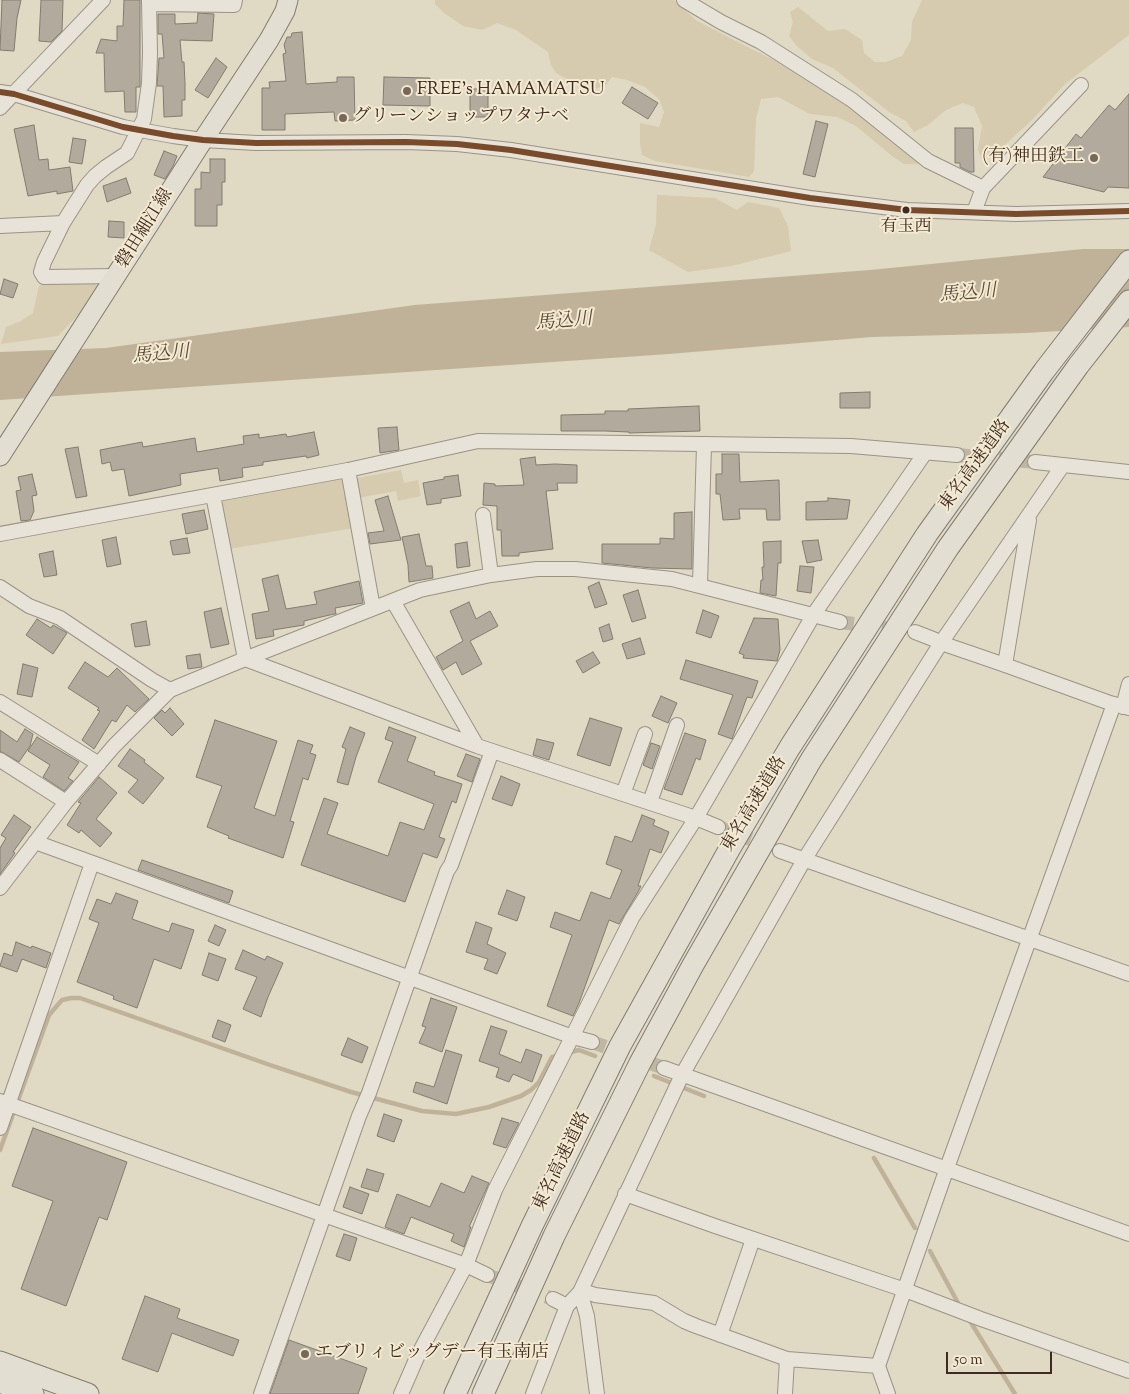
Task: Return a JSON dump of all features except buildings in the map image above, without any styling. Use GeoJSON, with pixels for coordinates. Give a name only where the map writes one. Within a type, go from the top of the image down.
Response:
{"type":"FeatureCollection","features":[{"type":"Feature","properties":{"kind":"highway","name":"東名高速道路"},"geometry":{"type":"LineString","coordinates":[[455,1394],[532,1226],[620,1046],[726,856],[790,747],[927,534],[1044,371],[1129,261]]}},
{"type":"Feature","properties":{"kind":"highway","name":"東名高速道路"},"geometry":{"type":"LineString","coordinates":[[483,1394],[554,1236],[640,1063],[752,860],[811,760],[942,556],[1078,366],[1129,301]]}},
{"type":"Feature","properties":{"kind":"highway"},"geometry":{"type":"LineString","coordinates":[[0,1362],[88,1394]]}},
{"type":"Feature","properties":{"kind":"highway"},"geometry":{"type":"LineString","coordinates":[[0,1382],[33,1394]]}},
{"type":"Feature","properties":{"kind":"main road","name":"磐田細江線"},"geometry":{"type":"LineString","coordinates":[[0,456],[269,40],[285,11],[288,0]]}},
{"type":"Feature","properties":{"kind":"street"},"geometry":{"type":"LineString","coordinates":[[0,108],[103,0]]}},
{"type":"Feature","properties":{"kind":"street"},"geometry":{"type":"LineString","coordinates":[[116,276],[44,277],[41,272],[63,223],[87,185],[106,167],[127,153],[144,119],[149,83],[149,2],[234,5],[235,0]]}},
{"type":"Feature","properties":{"kind":"street"},"geometry":{"type":"LineString","coordinates":[[684,0],[721,22],[761,42],[852,100],[928,161],[983,188]]}},
{"type":"Feature","properties":{"kind":"street"},"geometry":{"type":"LineString","coordinates":[[974,212],[983,188],[1081,85]]}},
{"type":"Feature","properties":{"kind":"street"},"geometry":{"type":"LineString","coordinates":[[0,92],[14,94],[123,127],[203,140],[256,143],[406,142],[457,144],[511,150],[810,198],[907,210],[1016,214],[1129,212]]}},
{"type":"Feature","properties":{"kind":"street"},"geometry":{"type":"LineString","coordinates":[[0,226],[63,223]]}},
{"type":"Feature","properties":{"kind":"street"},"geometry":{"type":"LineString","coordinates":[[0,534],[348,470],[478,441],[851,446],[957,456]]}},
{"type":"Feature","properties":{"kind":"street"},"geometry":{"type":"LineString","coordinates":[[700,585],[704,445]]}},
{"type":"Feature","properties":{"kind":"street"},"geometry":{"type":"LineString","coordinates":[[401,1394],[418,1355],[466,1265],[495,1190],[632,918],[696,818],[814,614],[925,452]]}},
{"type":"Feature","properties":{"kind":"street"},"geometry":{"type":"LineString","coordinates":[[1035,462],[1129,472]]}},
{"type":"Feature","properties":{"kind":"street"},"geometry":{"type":"LineString","coordinates":[[533,1394],[567,1306],[581,1291],[681,1076],[804,860],[941,643],[1063,465]]}},
{"type":"Feature","properties":{"kind":"street"},"geometry":{"type":"LineString","coordinates":[[348,470],[373,608]]}},
{"type":"Feature","properties":{"kind":"street"},"geometry":{"type":"LineString","coordinates":[[213,496],[244,659]]}},
{"type":"Feature","properties":{"kind":"street"},"geometry":{"type":"LineString","coordinates":[[483,515],[491,575]]}},
{"type":"Feature","properties":{"kind":"street"},"geometry":{"type":"LineString","coordinates":[[1005,664],[1029,516]]}},
{"type":"Feature","properties":{"kind":"street"},"geometry":{"type":"LineString","coordinates":[[0,888],[66,802],[114,746],[170,690],[420,590],[491,575],[537,569],[575,569],[672,579],[840,622]]}},
{"type":"Feature","properties":{"kind":"street"},"geometry":{"type":"LineString","coordinates":[[0,587],[29,606],[60,618],[170,690]]}},
{"type":"Feature","properties":{"kind":"street"},"geometry":{"type":"LineString","coordinates":[[393,601],[477,746]]}},
{"type":"Feature","properties":{"kind":"street"},"geometry":{"type":"LineString","coordinates":[[915,632],[941,643],[1122,706]]}},
{"type":"Feature","properties":{"kind":"street"},"geometry":{"type":"LineString","coordinates":[[244,659],[477,746],[650,802],[718,827]]}},
{"type":"Feature","properties":{"kind":"street"},"geometry":{"type":"LineString","coordinates":[[888,1394],[878,1366],[1029,939],[1122,706],[1129,684]]}},
{"type":"Feature","properties":{"kind":"street"},"geometry":{"type":"LineString","coordinates":[[0,702],[99,764]]}},
{"type":"Feature","properties":{"kind":"street"},"geometry":{"type":"LineString","coordinates":[[650,802],[677,725]]}},
{"type":"Feature","properties":{"kind":"street"},"geometry":{"type":"LineString","coordinates":[[623,794],[645,734]]}},
{"type":"Feature","properties":{"kind":"street"},"geometry":{"type":"LineString","coordinates":[[261,1394],[358,1116],[367,1098],[492,751]]}},
{"type":"Feature","properties":{"kind":"street"},"geometry":{"type":"LineString","coordinates":[[0,760],[66,802]]}},
{"type":"Feature","properties":{"kind":"street"},"geometry":{"type":"LineString","coordinates":[[35,842],[409,978],[571,1041],[592,1042]]}},
{"type":"Feature","properties":{"kind":"street"},"geometry":{"type":"LineString","coordinates":[[780,851],[1129,974]]}},
{"type":"Feature","properties":{"kind":"street"},"geometry":{"type":"LineString","coordinates":[[0,1128],[4,1103],[92,863]]}},
{"type":"Feature","properties":{"kind":"street"},"geometry":{"type":"LineString","coordinates":[[664,1068],[681,1076],[947,1168],[1129,1234]]}},
{"type":"Feature","properties":{"kind":"street"},"geometry":{"type":"LineString","coordinates":[[4,1103],[466,1265],[486,1275]]}},
{"type":"Feature","properties":{"kind":"street"},"geometry":{"type":"LineString","coordinates":[[626,1194],[905,1290],[1129,1371]]}},
{"type":"Feature","properties":{"kind":"street"},"geometry":{"type":"LineString","coordinates":[[720,1335],[753,1239]]}},
{"type":"Feature","properties":{"kind":"street"},"geometry":{"type":"LineString","coordinates":[[581,1291],[595,1295],[654,1302],[684,1321],[787,1358],[878,1366]]}},
{"type":"Feature","properties":{"kind":"street"},"geometry":{"type":"LineString","coordinates":[[581,1291],[587,1316],[597,1394]]}},
{"type":"Feature","properties":{"kind":"street"},"geometry":{"type":"LineString","coordinates":[[553,1299],[567,1306]]}},
{"type":"Feature","properties":{"kind":"street"},"geometry":{"type":"LineString","coordinates":[[785,1394],[787,1358]]}},
{"type":"Feature","properties":{"kind":"shaded area"},"geometry":{"type":"Polygon","coordinates":[[[435,0],[674,0],[697,21],[777,62],[850,106],[923,164],[904,164],[856,126],[837,117],[810,114],[778,97],[761,99],[756,119],[754,171],[749,177],[655,161],[642,155],[640,123],[659,127],[664,112],[659,99],[645,87],[612,77],[605,86],[588,91],[556,73],[551,65],[548,52],[516,30],[497,23],[482,30],[463,26],[444,13],[435,4],[435,0]]]}},
{"type":"Feature","properties":{"kind":"shaded area"},"geometry":{"type":"Polygon","coordinates":[[[922,0],[1129,0],[1129,35],[1065,84],[1033,119],[994,155],[982,160],[978,150],[982,126],[974,107],[963,103],[946,110],[928,125],[914,132],[906,121],[889,112],[833,68],[812,59],[789,36],[793,22],[790,12],[798,7],[828,31],[845,29],[862,40],[864,53],[875,62],[886,62],[902,56],[911,40],[912,22],[922,0]]]}},
{"type":"Feature","properties":{"kind":"shaded area"},"geometry":{"type":"Polygon","coordinates":[[[657,195],[715,198],[737,210],[748,202],[779,208],[788,226],[791,251],[731,266],[688,272],[649,250],[656,224],[657,195]]]}},
{"type":"Feature","properties":{"kind":"shaded area"},"geometry":{"type":"Polygon","coordinates":[[[58,279],[91,279],[97,285],[79,314],[58,336],[1,344],[6,327],[21,321],[33,313],[39,286],[58,279]]]}},
{"type":"Feature","properties":{"kind":"shaded area"},"geometry":{"type":"Polygon","coordinates":[[[401,470],[404,483],[418,480],[421,496],[398,501],[396,491],[358,498],[357,478],[401,470]]]}},
{"type":"Feature","properties":{"kind":"shaded area"},"geometry":{"type":"Polygon","coordinates":[[[345,478],[354,528],[229,549],[221,506],[223,501],[345,478]]]}},
{"type":"Feature","properties":{"kind":"water","name":"馬込川"},"geometry":{"type":"Polygon","coordinates":[[[1083,249],[1129,249],[1129,327],[1026,333],[872,337],[669,354],[0,400],[0,352],[106,348],[415,305],[870,270],[1083,249]]]}},
{"type":"Feature","properties":{"kind":"waterway"},"geometry":{"type":"LineString","coordinates":[[0,1150],[49,1015],[62,1000],[71,998],[80,998],[351,1092],[422,1111],[456,1114],[489,1107],[521,1096],[539,1082],[552,1057],[560,1055]]}},
{"type":"Feature","properties":{"kind":"waterway"},"geometry":{"type":"LineString","coordinates":[[567,1053],[579,1050],[595,1056]]}},
{"type":"Feature","properties":{"kind":"waterway"},"geometry":{"type":"LineString","coordinates":[[654,1076],[704,1096]]}},
{"type":"Feature","properties":{"kind":"waterway"},"geometry":{"type":"LineString","coordinates":[[874,1158],[915,1228]]}},
{"type":"Feature","properties":{"kind":"waterway"},"geometry":{"type":"LineString","coordinates":[[930,1251],[958,1303]]}},
{"type":"Feature","properties":{"kind":"waterway"},"geometry":{"type":"LineString","coordinates":[[970,1321],[1015,1394]]}},
{"type":"Feature","properties":{"kind":"tunnel"},"geometry":{"type":"LineString","coordinates":[[957,455],[1035,462]]}},
{"type":"Feature","properties":{"kind":"tunnel"},"geometry":{"type":"LineString","coordinates":[[840,622],[901,630]]}},
{"type":"Feature","properties":{"kind":"tunnel"},"geometry":{"type":"LineString","coordinates":[[718,827],[769,846]]}},
{"type":"Feature","properties":{"kind":"tunnel"},"geometry":{"type":"LineString","coordinates":[[592,1042],[664,1068]]}},
{"type":"Feature","properties":{"kind":"tunnel"},"geometry":{"type":"LineString","coordinates":[[487,1275],[553,1299]]}},
{"type":"Feature","properties":{"kind":"transit line"},"geometry":{"type":"LineString","coordinates":[[0,92],[14,94],[123,127],[203,140],[256,143],[406,142],[457,144],[511,150],[810,198],[907,210],[1016,214],[1129,211]]}},
{"type":"Feature","properties":{"kind":"place","name":"FREE's HAMAMATSU"},"geometry":{"type":"Point","coordinates":[407,91]}},
{"type":"Feature","properties":{"kind":"place","name":"グリーンショップワタナベ"},"geometry":{"type":"Point","coordinates":[343,118]}},
{"type":"Feature","properties":{"kind":"place","name":"(有)神田鉄工"},"geometry":{"type":"Point","coordinates":[1094,158]}},
{"type":"Feature","properties":{"kind":"place","name":"有玉西"},"geometry":{"type":"Point","coordinates":[906,210]}},
{"type":"Feature","properties":{"kind":"place","name":"エブリィビッグデー有玉南店"},"geometry":{"type":"Point","coordinates":[305,1354]}}]}
